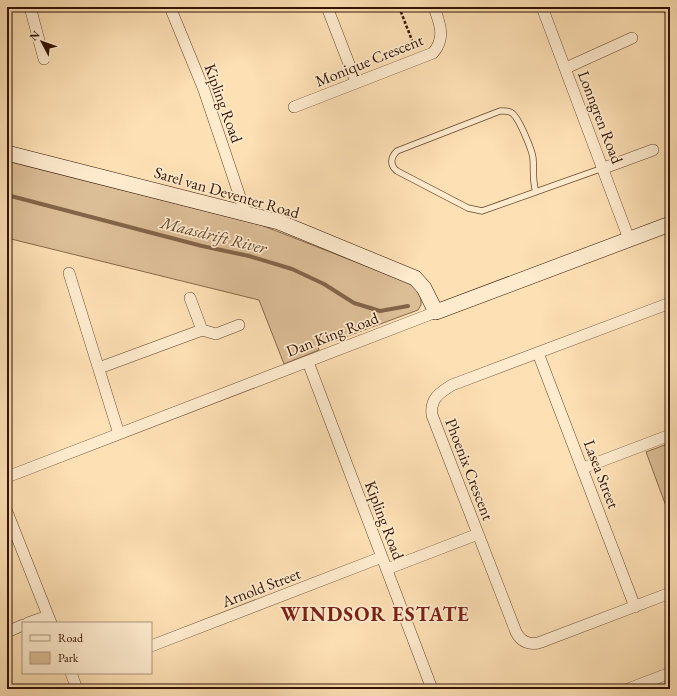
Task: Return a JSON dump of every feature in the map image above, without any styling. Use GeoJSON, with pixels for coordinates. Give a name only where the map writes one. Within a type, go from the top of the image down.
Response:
{"type":"FeatureCollection","features":[{"type":"Feature","properties":{"kind":"street"},"geometry":{"type":"LineString","coordinates":[[30,7],[44,59]]}},
{"type":"Feature","properties":{"kind":"street","name":"Kipling Road"},"geometry":{"type":"LineString","coordinates":[[170,7],[204,90],[245,212]]}},
{"type":"Feature","properties":{"kind":"street"},"geometry":{"type":"LineString","coordinates":[[327,7],[356,82]]}},
{"type":"Feature","properties":{"kind":"street","name":"Monique Crescent"},"geometry":{"type":"LineString","coordinates":[[294,107],[433,53],[440,42],[440,24],[434,7]]}},
{"type":"Feature","properties":{"kind":"street","name":"Lonngren Road"},"geometry":{"type":"LineString","coordinates":[[542,7],[604,168],[629,239]]}},
{"type":"Feature","properties":{"kind":"street"},"geometry":{"type":"LineString","coordinates":[[566,68],[632,38]]}},
{"type":"Feature","properties":{"kind":"street"},"geometry":{"type":"LineString","coordinates":[[604,168],[653,150]]}},
{"type":"Feature","properties":{"kind":"street","name":"Sarel van Deventer Road"},"geometry":{"type":"LineString","coordinates":[[7,153],[245,212],[279,222],[415,278],[424,288],[436,312]]}},
{"type":"Feature","properties":{"kind":"street","name":"Dan King Road"},"geometry":{"type":"LineString","coordinates":[[7,477],[436,312],[670,224]]}},
{"type":"Feature","properties":{"kind":"street"},"geometry":{"type":"LineString","coordinates":[[69,273],[119,434]]}},
{"type":"Feature","properties":{"kind":"street"},"geometry":{"type":"LineString","coordinates":[[190,298],[202,330]]}},
{"type":"Feature","properties":{"kind":"street","name":"Phoenix Crescent"},"geometry":{"type":"LineString","coordinates":[[670,303],[538,354],[452,385],[436,396],[432,403],[432,415],[516,632],[522,640],[526,643],[541,642],[670,593]]}},
{"type":"Feature","properties":{"kind":"street"},"geometry":{"type":"LineString","coordinates":[[99,368],[202,330],[216,334],[239,325]]}},
{"type":"Feature","properties":{"kind":"street","name":"Lasea Street"},"geometry":{"type":"LineString","coordinates":[[538,354],[635,607]]}},
{"type":"Feature","properties":{"kind":"street","name":"Kipling Road"},"geometry":{"type":"LineString","coordinates":[[308,362],[432,689]]}},
{"type":"Feature","properties":{"kind":"street"},"geometry":{"type":"LineString","coordinates":[[582,468],[670,435]]}},
{"type":"Feature","properties":{"kind":"street"},"geometry":{"type":"LineString","coordinates":[[7,512],[49,619],[33,622]]}},
{"type":"Feature","properties":{"kind":"street"},"geometry":{"type":"LineString","coordinates":[[387,569],[478,534]]}},
{"type":"Feature","properties":{"kind":"street","name":"Arnold Street"},"geometry":{"type":"LineString","coordinates":[[152,646],[382,557]]}},
{"type":"Feature","properties":{"kind":"street"},"geometry":{"type":"LineString","coordinates":[[7,632],[22,625]]}},
{"type":"Feature","properties":{"kind":"street"},"geometry":{"type":"LineString","coordinates":[[633,688],[670,673]]}},
{"type":"Feature","properties":{"kind":"street"},"geometry":{"type":"LineString","coordinates":[[75,674],[77,689]]}},
{"type":"Feature","properties":{"kind":"lane"},"geometry":{"type":"LineString","coordinates":[[667,7],[670,22]]}},
{"type":"Feature","properties":{"kind":"lane"},"geometry":{"type":"LineString","coordinates":[[536,192],[533,183],[532,153],[518,120],[513,114],[507,111],[500,111],[397,152],[392,160],[393,166],[397,171],[468,208],[477,210],[488,210],[604,168]]}},
{"type":"Feature","properties":{"kind":"path"},"geometry":{"type":"LineString","coordinates":[[399,7],[419,59]]}},
{"type":"Feature","properties":{"kind":"green space"},"geometry":{"type":"Polygon","coordinates":[[[7,161],[261,225],[407,282],[418,292],[421,305],[418,310],[318,347],[319,350],[284,364],[259,300],[7,238],[7,161]]]}},
{"type":"Feature","properties":{"kind":"green space"},"geometry":{"type":"Polygon","coordinates":[[[670,443],[670,517],[646,452],[670,443]]]}},
{"type":"Feature","properties":{"kind":"waterway","name":"Maasdrift River"},"geometry":{"type":"LineString","coordinates":[[7,195],[202,246],[249,256],[292,269],[324,284],[354,303],[380,311],[408,306]]}},
{"type":"Feature","properties":{"kind":"district","name":"WINDSOR ESTATE"},"geometry":{"type":"Point","coordinates":[375,614]}}]}
